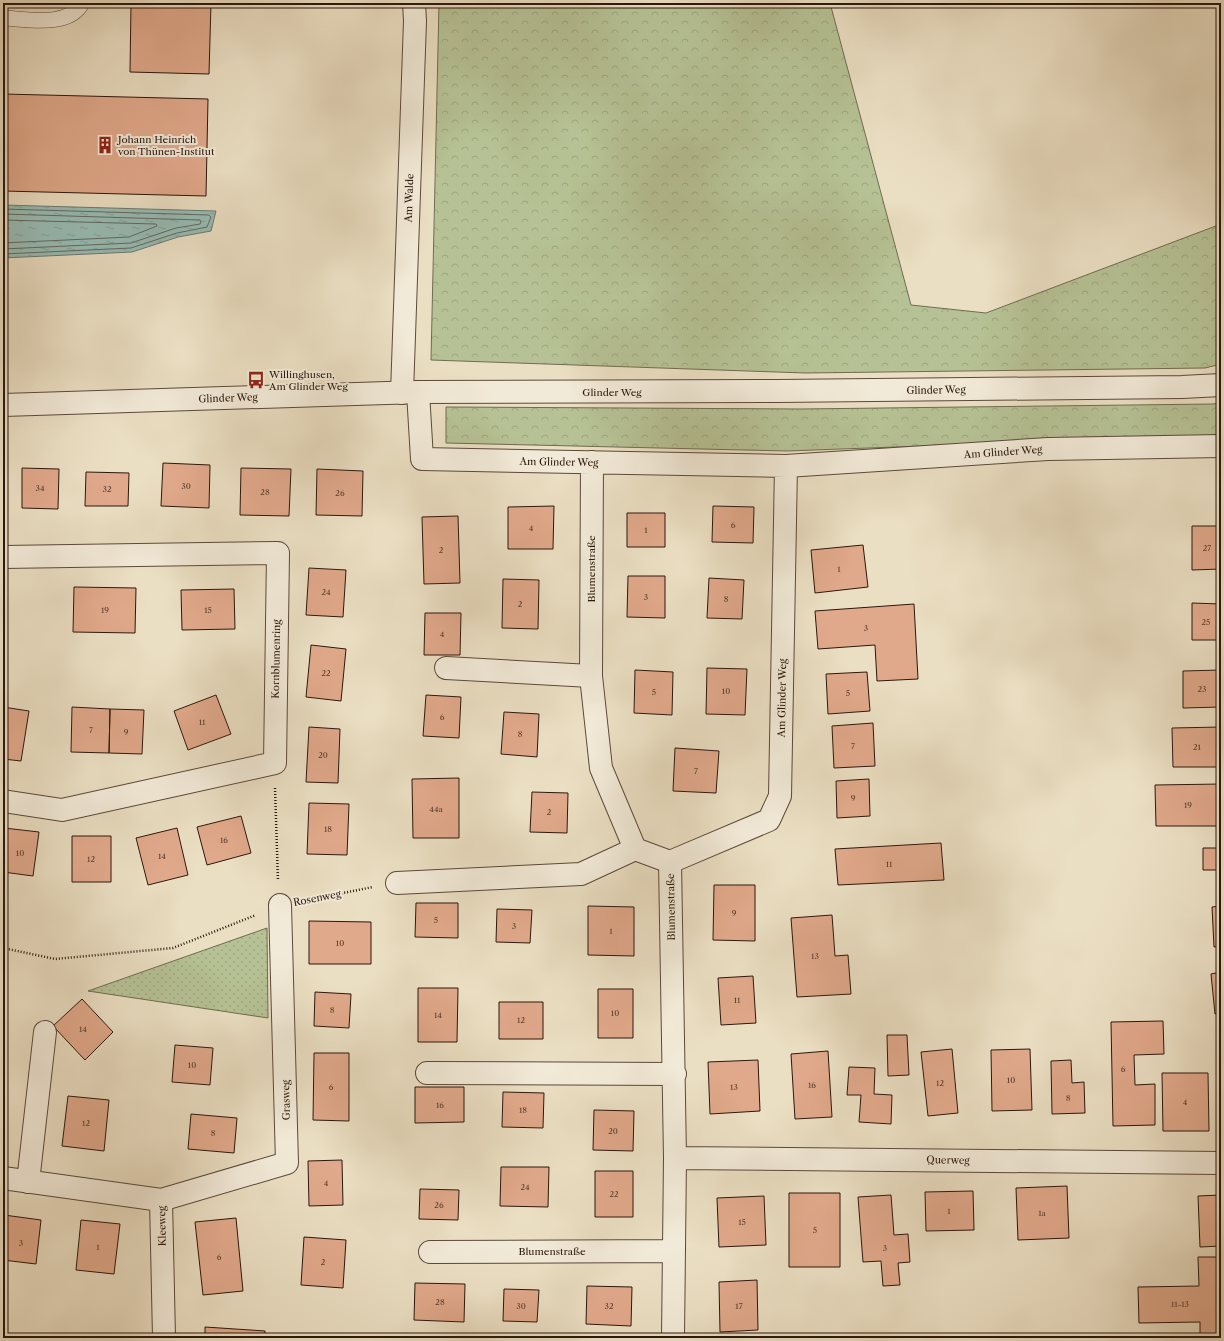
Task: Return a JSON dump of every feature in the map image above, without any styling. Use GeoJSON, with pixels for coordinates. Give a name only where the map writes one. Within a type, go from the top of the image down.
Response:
{"type":"FeatureCollection","features":[{"type":"Feature","properties":{"kind":"street","name":"Am Walde"},"geometry":{"type":"LineString","coordinates":[[410,393],[414,3]]}},
{"type":"Feature","properties":{"kind":"street","name":"Glinder Weg"},"geometry":{"type":"LineString","coordinates":[[3,405],[410,393],[777,392],[1182,387],[1221,385]]}},
{"type":"Feature","properties":{"kind":"street","name":"Am Glinder Weg"},"geometry":{"type":"LineString","coordinates":[[410,393],[422,459],[786,466],[1048,449],[1221,446]]}},
{"type":"Feature","properties":{"kind":"street","name":"Blumenstraße"},"geometry":{"type":"LineString","coordinates":[[592,462],[590,676],[601,768],[634,849],[670,862],[675,1074],[673,1338]]}},
{"type":"Feature","properties":{"kind":"street","name":"Am Glinder Weg"},"geometry":{"type":"LineString","coordinates":[[670,862],[769,820],[780,796],[786,466]]}},
{"type":"Feature","properties":{"kind":"street","name":"Kornblumenring"},"geometry":{"type":"LineString","coordinates":[[3,557],[278,553],[275,763]]}},
{"type":"Feature","properties":{"kind":"street"},"geometry":{"type":"LineString","coordinates":[[446,668],[590,676]]}},
{"type":"Feature","properties":{"kind":"street"},"geometry":{"type":"LineString","coordinates":[[3,802],[62,810],[275,763]]}},
{"type":"Feature","properties":{"kind":"street"},"geometry":{"type":"LineString","coordinates":[[397,883],[582,874],[634,849]]}},
{"type":"Feature","properties":{"kind":"street","name":"Grasweg"},"geometry":{"type":"LineString","coordinates":[[161,1200],[287,1163],[280,905]]}},
{"type":"Feature","properties":{"kind":"street"},"geometry":{"type":"LineString","coordinates":[[28,1182],[45,1032]]}},
{"type":"Feature","properties":{"kind":"street"},"geometry":{"type":"LineString","coordinates":[[427,1073],[675,1074]]}},
{"type":"Feature","properties":{"kind":"street","name":"Querweg"},"geometry":{"type":"LineString","coordinates":[[675,1158],[1221,1163]]}},
{"type":"Feature","properties":{"kind":"street","name":"Kleeweg"},"geometry":{"type":"LineString","coordinates":[[3,1178],[161,1200],[164,1338]]}},
{"type":"Feature","properties":{"kind":"street","name":"Blumenstraße"},"geometry":{"type":"LineString","coordinates":[[430,1252],[674,1251]]}},
{"type":"Feature","properties":{"kind":"lane"},"geometry":{"type":"LineString","coordinates":[[3,18],[57,20],[74,12],[82,3]]}},
{"type":"Feature","properties":{"kind":"path"},"geometry":{"type":"LineString","coordinates":[[275,763],[280,905]]}},
{"type":"Feature","properties":{"kind":"path","name":"Rosenweg"},"geometry":{"type":"LineString","coordinates":[[3,948],[55,959],[173,948],[280,905],[397,883]]}},
{"type":"Feature","properties":{"kind":"green space"},"geometry":{"type":"Polygon","coordinates":[[[439,3],[830,3],[911,305],[986,313],[1221,224],[1221,364],[1205,368],[805,373],[431,360],[439,3]]]}},
{"type":"Feature","properties":{"kind":"green space"},"geometry":{"type":"Polygon","coordinates":[[[1221,403],[1221,435],[787,451],[446,443],[446,407],[801,409],[1221,403]]]}},
{"type":"Feature","properties":{"kind":"green space"},"geometry":{"type":"Polygon","coordinates":[[[267,928],[268,1018],[88,991],[267,928]]]}},
{"type":"Feature","properties":{"kind":"water"},"geometry":{"type":"Polygon","coordinates":[[[3,205],[216,211],[211,231],[178,237],[132,252],[3,258],[3,205]]]}},
{"type":"Feature","properties":{"kind":"building"},"geometry":{"type":"Polygon","coordinates":[[[131,3],[211,3],[209,74],[130,72],[131,3]]]}},
{"type":"Feature","properties":{"kind":"building","name":"Johann Heinrich von Thünen-Institut"},"geometry":{"type":"Polygon","coordinates":[[[3,94],[208,99],[206,196],[3,191],[3,94]]]}},
{"type":"Feature","properties":{"kind":"building"},"geometry":{"type":"Polygon","coordinates":[[[163,463],[210,465],[209,508],[161,506],[163,463]]]}},
{"type":"Feature","properties":{"kind":"building"},"geometry":{"type":"Polygon","coordinates":[[[22,468],[59,469],[58,509],[22,508],[22,468]]]}},
{"type":"Feature","properties":{"kind":"building"},"geometry":{"type":"Polygon","coordinates":[[[241,468],[291,469],[289,516],[240,515],[241,468]]]}},
{"type":"Feature","properties":{"kind":"building"},"geometry":{"type":"Polygon","coordinates":[[[317,469],[363,471],[362,516],[316,515],[317,469]]]}},
{"type":"Feature","properties":{"kind":"building"},"geometry":{"type":"Polygon","coordinates":[[[86,472],[129,473],[128,506],[85,506],[86,472]]]}},
{"type":"Feature","properties":{"kind":"building"},"geometry":{"type":"Polygon","coordinates":[[[554,506],[553,549],[508,549],[508,507],[554,506]]]}},
{"type":"Feature","properties":{"kind":"building"},"geometry":{"type":"Polygon","coordinates":[[[713,506],[754,507],[753,543],[712,542],[713,506]]]}},
{"type":"Feature","properties":{"kind":"building"},"geometry":{"type":"Polygon","coordinates":[[[627,513],[665,513],[665,547],[627,547],[627,513]]]}},
{"type":"Feature","properties":{"kind":"building"},"geometry":{"type":"Polygon","coordinates":[[[458,516],[460,583],[424,584],[422,517],[458,516]]]}},
{"type":"Feature","properties":{"kind":"building"},"geometry":{"type":"Polygon","coordinates":[[[1192,526],[1221,526],[1221,569],[1192,570],[1192,526]]]}},
{"type":"Feature","properties":{"kind":"building"},"geometry":{"type":"Polygon","coordinates":[[[863,545],[868,587],[815,593],[811,550],[863,545]]]}},
{"type":"Feature","properties":{"kind":"building"},"geometry":{"type":"Polygon","coordinates":[[[309,568],[346,570],[343,617],[306,615],[309,568]]]}},
{"type":"Feature","properties":{"kind":"building"},"geometry":{"type":"Polygon","coordinates":[[[628,576],[665,576],[665,618],[627,617],[628,576]]]}},
{"type":"Feature","properties":{"kind":"building"},"geometry":{"type":"Polygon","coordinates":[[[709,578],[744,580],[742,619],[707,618],[709,578]]]}},
{"type":"Feature","properties":{"kind":"building"},"geometry":{"type":"Polygon","coordinates":[[[503,579],[539,580],[538,629],[502,628],[503,579]]]}},
{"type":"Feature","properties":{"kind":"building"},"geometry":{"type":"Polygon","coordinates":[[[74,587],[136,588],[135,633],[73,632],[74,587]]]}},
{"type":"Feature","properties":{"kind":"building"},"geometry":{"type":"Polygon","coordinates":[[[234,589],[235,629],[182,630],[181,590],[234,589]]]}},
{"type":"Feature","properties":{"kind":"building"},"geometry":{"type":"Polygon","coordinates":[[[1192,603],[1221,604],[1221,640],[1192,640],[1192,603]]]}},
{"type":"Feature","properties":{"kind":"building"},"geometry":{"type":"Polygon","coordinates":[[[914,604],[918,679],[877,681],[875,645],[818,649],[815,611],[914,604]]]}},
{"type":"Feature","properties":{"kind":"building"},"geometry":{"type":"Polygon","coordinates":[[[425,613],[461,613],[460,655],[424,655],[425,613]]]}},
{"type":"Feature","properties":{"kind":"building"},"geometry":{"type":"Polygon","coordinates":[[[311,645],[346,649],[341,701],[306,697],[311,645]]]}},
{"type":"Feature","properties":{"kind":"building"},"geometry":{"type":"Polygon","coordinates":[[[707,668],[747,669],[745,715],[706,714],[707,668]]]}},
{"type":"Feature","properties":{"kind":"building"},"geometry":{"type":"Polygon","coordinates":[[[635,670],[673,672],[672,715],[634,713],[635,670]]]}},
{"type":"Feature","properties":{"kind":"building"},"geometry":{"type":"Polygon","coordinates":[[[1221,670],[1221,707],[1183,708],[1183,671],[1221,670]]]}},
{"type":"Feature","properties":{"kind":"building"},"geometry":{"type":"Polygon","coordinates":[[[867,672],[870,711],[828,714],[826,674],[867,672]]]}},
{"type":"Feature","properties":{"kind":"building"},"geometry":{"type":"Polygon","coordinates":[[[216,695],[231,734],[188,750],[174,711],[216,695]]]}},
{"type":"Feature","properties":{"kind":"building"},"geometry":{"type":"Polygon","coordinates":[[[426,695],[461,697],[459,738],[423,736],[426,695]]]}},
{"type":"Feature","properties":{"kind":"building"},"geometry":{"type":"Polygon","coordinates":[[[3,707],[29,711],[21,761],[3,759],[3,707]]]}},
{"type":"Feature","properties":{"kind":"building"},"geometry":{"type":"Polygon","coordinates":[[[72,707],[110,709],[109,753],[71,752],[72,707]]]}},
{"type":"Feature","properties":{"kind":"building"},"geometry":{"type":"Polygon","coordinates":[[[110,709],[144,710],[142,754],[109,753],[110,709]]]}},
{"type":"Feature","properties":{"kind":"building"},"geometry":{"type":"Polygon","coordinates":[[[504,712],[539,714],[537,757],[501,754],[504,712]]]}},
{"type":"Feature","properties":{"kind":"building"},"geometry":{"type":"Polygon","coordinates":[[[873,723],[875,766],[834,768],[832,726],[873,723]]]}},
{"type":"Feature","properties":{"kind":"building"},"geometry":{"type":"Polygon","coordinates":[[[309,727],[340,729],[338,783],[306,782],[309,727]]]}},
{"type":"Feature","properties":{"kind":"building"},"geometry":{"type":"Polygon","coordinates":[[[1221,727],[1221,767],[1173,767],[1172,728],[1221,727]]]}},
{"type":"Feature","properties":{"kind":"building"},"geometry":{"type":"Polygon","coordinates":[[[675,748],[719,751],[716,793],[673,791],[675,748]]]}},
{"type":"Feature","properties":{"kind":"building"},"geometry":{"type":"Polygon","coordinates":[[[459,778],[459,838],[413,838],[412,779],[459,778]]]}},
{"type":"Feature","properties":{"kind":"building"},"geometry":{"type":"Polygon","coordinates":[[[869,779],[870,816],[837,818],[836,781],[869,779]]]}},
{"type":"Feature","properties":{"kind":"building"},"geometry":{"type":"Polygon","coordinates":[[[1221,784],[1221,826],[1156,826],[1155,785],[1221,784]]]}},
{"type":"Feature","properties":{"kind":"building"},"geometry":{"type":"Polygon","coordinates":[[[532,792],[568,793],[567,833],[530,832],[532,792]]]}},
{"type":"Feature","properties":{"kind":"building"},"geometry":{"type":"Polygon","coordinates":[[[309,803],[349,804],[347,855],[307,854],[309,803]]]}},
{"type":"Feature","properties":{"kind":"building"},"geometry":{"type":"Polygon","coordinates":[[[241,816],[251,853],[207,865],[197,827],[241,816]]]}},
{"type":"Feature","properties":{"kind":"building"},"geometry":{"type":"Polygon","coordinates":[[[4,828],[39,832],[33,876],[3,872],[4,828]]]}},
{"type":"Feature","properties":{"kind":"building"},"geometry":{"type":"Polygon","coordinates":[[[177,828],[188,875],[148,885],[136,838],[177,828]]]}},
{"type":"Feature","properties":{"kind":"building"},"geometry":{"type":"Polygon","coordinates":[[[72,836],[111,836],[111,882],[72,882],[72,836]]]}},
{"type":"Feature","properties":{"kind":"building"},"geometry":{"type":"Polygon","coordinates":[[[941,843],[944,880],[838,885],[835,849],[941,843]]]}},
{"type":"Feature","properties":{"kind":"building"},"geometry":{"type":"Polygon","coordinates":[[[1203,848],[1221,848],[1221,883],[1218,883],[1219,870],[1203,870],[1203,848]]]}},
{"type":"Feature","properties":{"kind":"building"},"geometry":{"type":"Polygon","coordinates":[[[714,885],[755,885],[755,941],[713,940],[714,885]]]}},
{"type":"Feature","properties":{"kind":"building"},"geometry":{"type":"Polygon","coordinates":[[[416,903],[458,903],[458,938],[415,937],[416,903]]]}},
{"type":"Feature","properties":{"kind":"building"},"geometry":{"type":"Polygon","coordinates":[[[588,906],[634,907],[634,956],[588,955],[588,906]]]}},
{"type":"Feature","properties":{"kind":"building"},"geometry":{"type":"Polygon","coordinates":[[[1221,906],[1221,946],[1214,947],[1212,907],[1221,906]]]}},
{"type":"Feature","properties":{"kind":"building"},"geometry":{"type":"Polygon","coordinates":[[[497,909],[532,910],[530,943],[496,942],[497,909]]]}},
{"type":"Feature","properties":{"kind":"building"},"geometry":{"type":"Polygon","coordinates":[[[832,915],[835,956],[848,955],[851,994],[797,997],[791,918],[832,915]]]}},
{"type":"Feature","properties":{"kind":"building"},"geometry":{"type":"Polygon","coordinates":[[[309,921],[371,922],[371,964],[309,964],[309,921]]]}},
{"type":"Feature","properties":{"kind":"building"},"geometry":{"type":"Polygon","coordinates":[[[1221,972],[1221,1013],[1215,1014],[1211,974],[1221,972]]]}},
{"type":"Feature","properties":{"kind":"building"},"geometry":{"type":"Polygon","coordinates":[[[753,976],[756,1023],[721,1025],[718,978],[753,976]]]}},
{"type":"Feature","properties":{"kind":"building"},"geometry":{"type":"Polygon","coordinates":[[[418,988],[458,988],[457,1042],[418,1042],[418,988]]]}},
{"type":"Feature","properties":{"kind":"building"},"geometry":{"type":"Polygon","coordinates":[[[598,989],[633,989],[633,1038],[598,1038],[598,989]]]}},
{"type":"Feature","properties":{"kind":"building"},"geometry":{"type":"Polygon","coordinates":[[[315,992],[351,994],[349,1028],[314,1026],[315,992]]]}},
{"type":"Feature","properties":{"kind":"building"},"geometry":{"type":"Polygon","coordinates":[[[82,999],[113,1032],[85,1060],[53,1026],[82,999]]]}},
{"type":"Feature","properties":{"kind":"building"},"geometry":{"type":"Polygon","coordinates":[[[499,1002],[543,1002],[543,1039],[499,1039],[499,1002]]]}},
{"type":"Feature","properties":{"kind":"building"},"geometry":{"type":"Polygon","coordinates":[[[1163,1021],[1164,1054],[1134,1055],[1135,1085],[1155,1084],[1155,1125],[1113,1126],[1111,1022],[1163,1021]]]}},
{"type":"Feature","properties":{"kind":"building"},"geometry":{"type":"Polygon","coordinates":[[[887,1035],[907,1035],[909,1075],[888,1076],[887,1035]]]}},
{"type":"Feature","properties":{"kind":"building"},"geometry":{"type":"Polygon","coordinates":[[[175,1045],[213,1048],[210,1085],[172,1082],[175,1045]]]}},
{"type":"Feature","properties":{"kind":"building"},"geometry":{"type":"Polygon","coordinates":[[[952,1049],[958,1113],[928,1116],[921,1052],[952,1049]]]}},
{"type":"Feature","properties":{"kind":"building"},"geometry":{"type":"Polygon","coordinates":[[[1030,1049],[1032,1110],[992,1111],[991,1050],[1030,1049]]]}},
{"type":"Feature","properties":{"kind":"building"},"geometry":{"type":"Polygon","coordinates":[[[828,1051],[832,1117],[795,1119],[791,1054],[828,1051]]]}},
{"type":"Feature","properties":{"kind":"building"},"geometry":{"type":"Polygon","coordinates":[[[314,1053],[349,1053],[349,1121],[313,1120],[314,1053]]]}},
{"type":"Feature","properties":{"kind":"building"},"geometry":{"type":"Polygon","coordinates":[[[758,1060],[760,1111],[710,1114],[708,1062],[758,1060]]]}},
{"type":"Feature","properties":{"kind":"building"},"geometry":{"type":"Polygon","coordinates":[[[1071,1060],[1072,1083],[1084,1082],[1085,1113],[1052,1114],[1051,1061],[1071,1060]]]}},
{"type":"Feature","properties":{"kind":"building"},"geometry":{"type":"Polygon","coordinates":[[[849,1067],[875,1068],[874,1094],[892,1095],[891,1124],[859,1122],[861,1095],[847,1095],[849,1067]]]}},
{"type":"Feature","properties":{"kind":"building"},"geometry":{"type":"Polygon","coordinates":[[[1162,1073],[1208,1073],[1209,1131],[1163,1131],[1162,1073]]]}},
{"type":"Feature","properties":{"kind":"building"},"geometry":{"type":"Polygon","coordinates":[[[415,1087],[464,1087],[464,1122],[415,1123],[415,1087]]]}},
{"type":"Feature","properties":{"kind":"building"},"geometry":{"type":"Polygon","coordinates":[[[503,1092],[544,1093],[543,1128],[502,1127],[503,1092]]]}},
{"type":"Feature","properties":{"kind":"building"},"geometry":{"type":"Polygon","coordinates":[[[68,1096],[109,1100],[104,1151],[62,1146],[68,1096]]]}},
{"type":"Feature","properties":{"kind":"building"},"geometry":{"type":"Polygon","coordinates":[[[594,1110],[634,1111],[633,1151],[593,1150],[594,1110]]]}},
{"type":"Feature","properties":{"kind":"building"},"geometry":{"type":"Polygon","coordinates":[[[191,1114],[237,1118],[234,1153],[188,1149],[191,1114]]]}},
{"type":"Feature","properties":{"kind":"building"},"geometry":{"type":"Polygon","coordinates":[[[342,1160],[343,1205],[309,1206],[308,1161],[342,1160]]]}},
{"type":"Feature","properties":{"kind":"building"},"geometry":{"type":"Polygon","coordinates":[[[501,1167],[549,1167],[548,1207],[500,1206],[501,1167]]]}},
{"type":"Feature","properties":{"kind":"building"},"geometry":{"type":"Polygon","coordinates":[[[595,1171],[633,1171],[633,1217],[595,1217],[595,1171]]]}},
{"type":"Feature","properties":{"kind":"building"},"geometry":{"type":"Polygon","coordinates":[[[1067,1186],[1069,1238],[1018,1240],[1016,1188],[1067,1186]]]}},
{"type":"Feature","properties":{"kind":"building"},"geometry":{"type":"Polygon","coordinates":[[[420,1189],[459,1190],[458,1220],[419,1219],[420,1189]]]}},
{"type":"Feature","properties":{"kind":"building"},"geometry":{"type":"Polygon","coordinates":[[[973,1191],[974,1230],[926,1231],[925,1192],[973,1191]]]}},
{"type":"Feature","properties":{"kind":"building"},"geometry":{"type":"Polygon","coordinates":[[[789,1193],[840,1193],[840,1267],[789,1267],[789,1193]]]}},
{"type":"Feature","properties":{"kind":"building"},"geometry":{"type":"Polygon","coordinates":[[[891,1195],[894,1235],[908,1234],[910,1262],[898,1263],[900,1285],[883,1286],[881,1261],[863,1262],[858,1197],[891,1195]]]}},
{"type":"Feature","properties":{"kind":"building"},"geometry":{"type":"Polygon","coordinates":[[[1221,1195],[1221,1246],[1200,1247],[1198,1196],[1221,1195]]]}},
{"type":"Feature","properties":{"kind":"building"},"geometry":{"type":"Polygon","coordinates":[[[764,1196],[766,1245],[719,1247],[717,1198],[764,1196]]]}},
{"type":"Feature","properties":{"kind":"building"},"geometry":{"type":"Polygon","coordinates":[[[4,1215],[41,1220],[36,1264],[3,1260],[4,1215]]]}},
{"type":"Feature","properties":{"kind":"building"},"geometry":{"type":"Polygon","coordinates":[[[236,1218],[243,1291],[203,1295],[195,1222],[236,1218]]]}},
{"type":"Feature","properties":{"kind":"building"},"geometry":{"type":"Polygon","coordinates":[[[81,1220],[120,1224],[114,1274],[76,1270],[81,1220]]]}},
{"type":"Feature","properties":{"kind":"building"},"geometry":{"type":"Polygon","coordinates":[[[304,1237],[346,1240],[343,1288],[301,1285],[304,1237]]]}},
{"type":"Feature","properties":{"kind":"building"},"geometry":{"type":"Polygon","coordinates":[[[1198,1257],[1221,1257],[1221,1338],[1200,1338],[1200,1322],[1139,1323],[1138,1287],[1199,1286],[1198,1257]]]}},
{"type":"Feature","properties":{"kind":"building"},"geometry":{"type":"Polygon","coordinates":[[[757,1280],[758,1330],[720,1332],[719,1282],[757,1280]]]}},
{"type":"Feature","properties":{"kind":"building"},"geometry":{"type":"Polygon","coordinates":[[[415,1283],[465,1284],[464,1322],[414,1320],[415,1283]]]}},
{"type":"Feature","properties":{"kind":"building"},"geometry":{"type":"Polygon","coordinates":[[[587,1286],[632,1287],[631,1326],[586,1324],[587,1286]]]}},
{"type":"Feature","properties":{"kind":"building"},"geometry":{"type":"Polygon","coordinates":[[[504,1289],[539,1290],[537,1322],[503,1321],[504,1289]]]}},
{"type":"Feature","properties":{"kind":"building"},"geometry":{"type":"Polygon","coordinates":[[[205,1327],[265,1331],[265,1338],[205,1338],[205,1327]]]}},
{"type":"Feature","properties":{"kind":"place","name":"Johann Heinrich von Thünen-Institut"},"geometry":{"type":"Point","coordinates":[105,145]}},
{"type":"Feature","properties":{"kind":"place","name":"Willinghusen, Am Glinder Weg"},"geometry":{"type":"Point","coordinates":[256,380]}}]}
